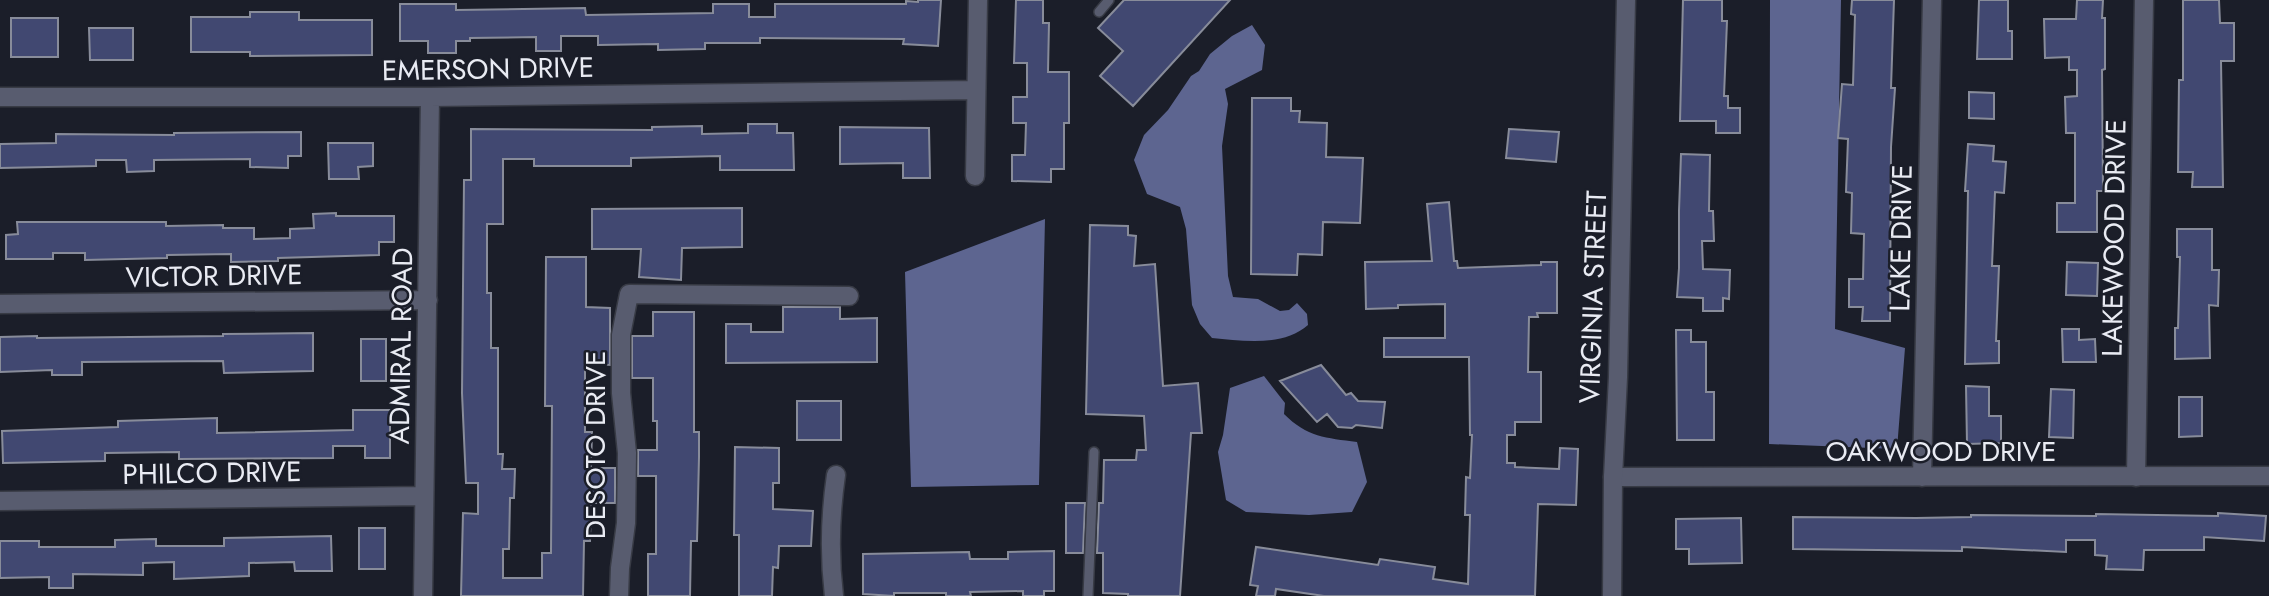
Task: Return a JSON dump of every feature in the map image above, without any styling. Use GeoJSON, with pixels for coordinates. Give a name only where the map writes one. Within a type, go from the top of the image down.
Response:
{"type":"FeatureCollection","features":[{"type":"Feature","properties":{"kind":"street"},"geometry":{"type":"LineString","coordinates":[[975,176],[978,0]]}},
{"type":"Feature","properties":{"kind":"street","name":"VIRGINIA STREET"},"geometry":{"type":"LineString","coordinates":[[1612,596],[1612,477],[1618,377],[1626,0]]}},
{"type":"Feature","properties":{"kind":"street","name":"LAKE DRIVE"},"geometry":{"type":"LineString","coordinates":[[1922,477],[1932,0]]}},
{"type":"Feature","properties":{"kind":"street","name":"LAKEWOOD DRIVE"},"geometry":{"type":"LineString","coordinates":[[2136,477],[2144,0]]}},
{"type":"Feature","properties":{"kind":"street","name":"EMERSON DRIVE"},"geometry":{"type":"LineString","coordinates":[[0,97],[430,97],[976,90]]}},
{"type":"Feature","properties":{"kind":"street","name":"ADMIRAL ROAD"},"geometry":{"type":"LineString","coordinates":[[423,596],[430,97]]}},
{"type":"Feature","properties":{"kind":"street","name":"DESOTO DRIVE"},"geometry":{"type":"LineString","coordinates":[[619,596],[626,523],[627,453],[621,393],[621,335],[629,294],[849,296]]}},
{"type":"Feature","properties":{"kind":"street","name":"VICTOR DRIVE"},"geometry":{"type":"LineString","coordinates":[[0,304],[428,300]]}},
{"type":"Feature","properties":{"kind":"street"},"geometry":{"type":"LineString","coordinates":[[834,596],[830,564],[831,513],[836,475]]}},
{"type":"Feature","properties":{"kind":"street","name":"OAKWOOD DRIVE"},"geometry":{"type":"LineString","coordinates":[[1612,477],[2269,476]]}},
{"type":"Feature","properties":{"kind":"street","name":"PHILCO DRIVE"},"geometry":{"type":"LineString","coordinates":[[0,501],[424,496]]}},
{"type":"Feature","properties":{"kind":"lane"},"geometry":{"type":"LineString","coordinates":[[1099,12],[1109,0]]}},
{"type":"Feature","properties":{"kind":"lane"},"geometry":{"type":"LineString","coordinates":[[1088,596],[1094,452]]}},
{"type":"Feature","properties":{"kind":"water"},"geometry":{"type":"Polygon","coordinates":[[[1770,0],[1841,0],[1835,329],[1905,348],[1897,449],[1769,444],[1770,0]]]}},
{"type":"Feature","properties":{"kind":"water"},"geometry":{"type":"Polygon","coordinates":[[[1252,25],[1265,45],[1262,70],[1225,89],[1228,104],[1222,146],[1228,276],[1233,297],[1258,299],[1280,311],[1289,310],[1297,303],[1307,314],[1308,325],[1287,337],[1262,341],[1212,338],[1200,324],[1192,305],[1186,229],[1180,207],[1147,194],[1134,160],[1144,135],[1168,110],[1210,54],[1232,36],[1252,25]]]}},
{"type":"Feature","properties":{"kind":"water"},"geometry":{"type":"Polygon","coordinates":[[[1045,219],[1039,485],[911,487],[905,272],[1045,219]]]}},
{"type":"Feature","properties":{"kind":"water"},"geometry":{"type":"Polygon","coordinates":[[[1264,376],[1285,403],[1284,414],[1292,422],[1317,435],[1357,442],[1367,482],[1352,512],[1309,515],[1246,512],[1226,500],[1218,452],[1230,388],[1264,376]]]}},
{"type":"Feature","properties":{"kind":"building"},"geometry":{"type":"Polygon","coordinates":[[[941,0],[938,46],[903,44],[904,39],[760,38],[760,43],[705,43],[705,49],[658,50],[658,44],[598,45],[598,36],[561,36],[561,51],[536,51],[536,37],[470,38],[470,41],[456,41],[456,53],[428,53],[428,41],[400,41],[400,4],[456,4],[456,10],[585,8],[586,15],[713,13],[713,4],[749,4],[749,17],[775,17],[775,4],[906,4],[906,1],[941,0]]]}},
{"type":"Feature","properties":{"kind":"building"},"geometry":{"type":"Polygon","coordinates":[[[1016,0],[1043,0],[1043,23],[1049,23],[1048,72],[1069,72],[1069,123],[1064,123],[1064,169],[1051,169],[1051,182],[1012,181],[1012,155],[1025,155],[1026,123],[1013,123],[1013,97],[1027,97],[1027,63],[1014,63],[1016,0]]]}},
{"type":"Feature","properties":{"kind":"building"},"geometry":{"type":"Polygon","coordinates":[[[1124,0],[1230,0],[1133,106],[1100,76],[1123,51],[1098,28],[1124,0]]]}},
{"type":"Feature","properties":{"kind":"building"},"geometry":{"type":"Polygon","coordinates":[[[1683,0],[1722,0],[1722,21],[1727,21],[1724,96],[1728,96],[1728,108],[1740,108],[1740,133],[1716,133],[1716,121],[1680,121],[1683,0]]]}},
{"type":"Feature","properties":{"kind":"building"},"geometry":{"type":"Polygon","coordinates":[[[1852,0],[1894,0],[1890,321],[1862,321],[1863,307],[1849,307],[1849,279],[1863,279],[1864,234],[1851,233],[1852,193],[1846,192],[1848,139],[1838,138],[1842,84],[1853,85],[1855,15],[1851,14],[1852,0]]]}},
{"type":"Feature","properties":{"kind":"building"},"geometry":{"type":"Polygon","coordinates":[[[1979,0],[2008,0],[2012,59],[1977,59],[1979,0]]]}},
{"type":"Feature","properties":{"kind":"building"},"geometry":{"type":"Polygon","coordinates":[[[2077,0],[2103,0],[2103,191],[2097,191],[2097,232],[2057,232],[2057,203],[2075,203],[2075,133],[2066,133],[2065,97],[2077,96],[2077,70],[2069,70],[2069,57],[2045,58],[2044,19],[2076,19],[2077,0]]]}},
{"type":"Feature","properties":{"kind":"building"},"geometry":{"type":"Polygon","coordinates":[[[2183,0],[2219,0],[2220,23],[2234,23],[2234,61],[2221,61],[2223,187],[2192,187],[2193,172],[2178,172],[2179,80],[2183,80],[2183,0]]]}},
{"type":"Feature","properties":{"kind":"building"},"geometry":{"type":"Polygon","coordinates":[[[250,12],[299,12],[299,20],[372,20],[372,55],[250,56],[250,52],[191,52],[191,17],[250,17],[250,12]]]}},
{"type":"Feature","properties":{"kind":"building"},"geometry":{"type":"Polygon","coordinates":[[[11,18],[58,18],[58,57],[11,57],[11,18]]]}},
{"type":"Feature","properties":{"kind":"building"},"geometry":{"type":"Polygon","coordinates":[[[89,28],[133,28],[133,60],[90,60],[89,28]]]}},
{"type":"Feature","properties":{"kind":"building"},"geometry":{"type":"Polygon","coordinates":[[[1969,92],[1994,93],[1994,119],[1969,118],[1969,92]]]}},
{"type":"Feature","properties":{"kind":"building"},"geometry":{"type":"Polygon","coordinates":[[[1252,98],[1291,98],[1291,111],[1300,111],[1299,122],[1327,123],[1326,157],[1363,158],[1360,223],[1323,222],[1322,255],[1298,254],[1297,275],[1251,274],[1252,98]]]}},
{"type":"Feature","properties":{"kind":"building"},"geometry":{"type":"Polygon","coordinates":[[[748,124],[777,124],[777,133],[793,133],[794,170],[720,170],[720,156],[631,158],[631,166],[534,166],[534,159],[503,159],[503,224],[487,224],[487,293],[491,293],[491,348],[498,348],[498,454],[503,454],[502,469],[515,469],[514,498],[510,498],[509,549],[503,549],[503,578],[542,578],[542,553],[551,553],[552,406],[545,406],[546,257],[586,257],[586,307],[610,308],[610,365],[585,363],[585,432],[592,432],[591,468],[615,468],[615,503],[591,503],[590,541],[584,541],[583,596],[461,596],[463,513],[478,514],[478,483],[466,483],[462,393],[464,180],[471,180],[471,129],[652,130],[652,127],[702,126],[702,134],[748,133],[748,124]]]}},
{"type":"Feature","properties":{"kind":"building"},"geometry":{"type":"Polygon","coordinates":[[[840,127],[929,128],[930,178],[903,178],[903,163],[840,164],[840,127]]]}},
{"type":"Feature","properties":{"kind":"building"},"geometry":{"type":"Polygon","coordinates":[[[1509,129],[1559,132],[1556,162],[1506,158],[1509,129]]]}},
{"type":"Feature","properties":{"kind":"building"},"geometry":{"type":"Polygon","coordinates":[[[301,132],[301,156],[288,156],[288,168],[250,167],[250,159],[154,160],[154,171],[127,172],[126,160],[96,160],[96,166],[0,168],[0,144],[56,143],[56,134],[301,132]]]}},
{"type":"Feature","properties":{"kind":"building"},"geometry":{"type":"Polygon","coordinates":[[[328,143],[373,143],[373,166],[358,167],[359,179],[329,179],[328,143]]]}},
{"type":"Feature","properties":{"kind":"building"},"geometry":{"type":"Polygon","coordinates":[[[1968,144],[1994,146],[1993,161],[2006,162],[2004,193],[1995,192],[1992,266],[1999,266],[1996,341],[1999,341],[1999,363],[1965,364],[1968,191],[1965,191],[1968,144]]]}},
{"type":"Feature","properties":{"kind":"building"},"geometry":{"type":"Polygon","coordinates":[[[1681,154],[1710,155],[1709,211],[1713,211],[1714,241],[1702,241],[1703,269],[1730,270],[1729,299],[1723,298],[1723,311],[1703,311],[1703,298],[1677,297],[1681,154]]]}},
{"type":"Feature","properties":{"kind":"building"},"geometry":{"type":"Polygon","coordinates":[[[1449,202],[1454,261],[1457,261],[1458,268],[1557,262],[1557,313],[1537,313],[1538,317],[1529,317],[1528,372],[1541,372],[1541,422],[1515,422],[1515,435],[1507,435],[1507,463],[1515,463],[1515,467],[1559,469],[1560,448],[1578,449],[1576,505],[1538,504],[1535,596],[1324,596],[1276,589],[1275,596],[1256,596],[1258,586],[1250,585],[1256,547],[1378,565],[1380,559],[1435,567],[1433,579],[1468,584],[1470,515],[1465,515],[1466,477],[1470,478],[1472,435],[1469,357],[1384,357],[1384,338],[1445,338],[1445,304],[1366,309],[1365,262],[1432,261],[1427,204],[1449,202]]]}},
{"type":"Feature","properties":{"kind":"building"},"geometry":{"type":"Polygon","coordinates":[[[742,208],[742,247],[682,248],[681,280],[639,277],[641,249],[592,249],[592,209],[742,208]]]}},
{"type":"Feature","properties":{"kind":"building"},"geometry":{"type":"Polygon","coordinates":[[[336,213],[336,216],[394,216],[394,242],[379,242],[379,255],[278,258],[278,261],[231,262],[231,254],[85,260],[85,253],[53,253],[53,259],[6,259],[6,235],[18,234],[17,222],[166,222],[166,226],[223,225],[223,228],[254,228],[254,239],[290,238],[290,229],[314,228],[313,214],[336,213]]]}},
{"type":"Feature","properties":{"kind":"building"},"geometry":{"type":"Polygon","coordinates":[[[1090,225],[1128,226],[1128,235],[1136,236],[1134,266],[1155,264],[1163,386],[1198,383],[1202,433],[1191,433],[1180,596],[1103,593],[1103,553],[1097,553],[1099,503],[1103,503],[1104,460],[1136,460],[1137,450],[1146,450],[1144,416],[1086,414],[1090,225]]]}},
{"type":"Feature","properties":{"kind":"building"},"geometry":{"type":"Polygon","coordinates":[[[2177,229],[2212,229],[2212,270],[2219,270],[2218,306],[2209,305],[2210,358],[2175,359],[2180,257],[2177,257],[2177,229]]]}},
{"type":"Feature","properties":{"kind":"building"},"geometry":{"type":"Polygon","coordinates":[[[2067,262],[2098,263],[2097,296],[2066,295],[2067,262]]]}},
{"type":"Feature","properties":{"kind":"building"},"geometry":{"type":"Polygon","coordinates":[[[783,307],[840,307],[840,319],[877,318],[877,362],[726,363],[726,324],[751,324],[751,332],[783,332],[783,307]]]}},
{"type":"Feature","properties":{"kind":"building"},"geometry":{"type":"Polygon","coordinates":[[[653,312],[694,312],[694,432],[699,432],[699,457],[697,541],[691,541],[690,596],[648,596],[648,554],[656,554],[656,476],[638,476],[638,450],[657,450],[657,421],[653,421],[653,378],[632,378],[632,336],[653,336],[653,312]]]}},
{"type":"Feature","properties":{"kind":"building"},"geometry":{"type":"Polygon","coordinates":[[[2062,329],[2079,329],[2079,340],[2095,339],[2096,362],[2063,362],[2062,329]]]}},
{"type":"Feature","properties":{"kind":"building"},"geometry":{"type":"Polygon","coordinates":[[[1676,330],[1691,330],[1691,342],[1706,342],[1706,392],[1714,392],[1714,440],[1677,440],[1676,330]]]}},
{"type":"Feature","properties":{"kind":"building"},"geometry":{"type":"Polygon","coordinates":[[[313,333],[313,371],[224,373],[223,361],[82,362],[82,375],[52,375],[52,370],[0,372],[0,337],[313,333]]]}},
{"type":"Feature","properties":{"kind":"building"},"geometry":{"type":"Polygon","coordinates":[[[361,339],[386,339],[386,381],[361,381],[361,339]]]}},
{"type":"Feature","properties":{"kind":"building"},"geometry":{"type":"Polygon","coordinates":[[[1321,365],[1346,395],[1351,393],[1358,401],[1385,402],[1382,428],[1356,425],[1352,428],[1338,427],[1327,414],[1317,422],[1280,381],[1321,365]]]}},
{"type":"Feature","properties":{"kind":"building"},"geometry":{"type":"Polygon","coordinates":[[[1966,386],[1989,387],[1989,416],[2001,416],[2001,443],[1967,444],[1966,386]]]}},
{"type":"Feature","properties":{"kind":"building"},"geometry":{"type":"Polygon","coordinates":[[[2051,389],[2074,390],[2073,438],[2049,437],[2051,389]]]}},
{"type":"Feature","properties":{"kind":"building"},"geometry":{"type":"Polygon","coordinates":[[[2179,397],[2202,397],[2202,436],[2179,437],[2179,397]]]}},
{"type":"Feature","properties":{"kind":"building"},"geometry":{"type":"Polygon","coordinates":[[[797,401],[841,401],[841,440],[797,440],[797,401]]]}},
{"type":"Feature","properties":{"kind":"building"},"geometry":{"type":"Polygon","coordinates":[[[353,410],[390,410],[390,458],[365,458],[365,446],[333,446],[333,458],[179,459],[179,452],[105,453],[105,461],[3,463],[2,431],[118,427],[118,421],[217,418],[217,433],[353,430],[353,410]]]}},
{"type":"Feature","properties":{"kind":"building"},"geometry":{"type":"Polygon","coordinates":[[[735,447],[779,448],[779,483],[773,483],[773,509],[813,511],[811,546],[779,546],[778,568],[773,567],[772,596],[739,596],[739,535],[734,535],[735,447]]]}},
{"type":"Feature","properties":{"kind":"building"},"geometry":{"type":"Polygon","coordinates":[[[1066,503],[1085,503],[1083,553],[1066,553],[1066,503]]]}},
{"type":"Feature","properties":{"kind":"building"},"geometry":{"type":"Polygon","coordinates":[[[2218,513],[2266,516],[2264,541],[2204,537],[2204,550],[2144,550],[2143,570],[2106,569],[2107,556],[2095,555],[2095,540],[2066,540],[2066,552],[1962,547],[1962,551],[1793,549],[1793,517],[1916,518],[2096,514],[2218,516],[2218,513]]]}},
{"type":"Feature","properties":{"kind":"building"},"geometry":{"type":"Polygon","coordinates":[[[1741,518],[1742,563],[1689,564],[1689,549],[1676,549],[1676,519],[1741,518]]]}},
{"type":"Feature","properties":{"kind":"building"},"geometry":{"type":"Polygon","coordinates":[[[359,528],[385,528],[385,569],[359,569],[359,528]]]}},
{"type":"Feature","properties":{"kind":"building"},"geometry":{"type":"Polygon","coordinates":[[[331,536],[332,571],[295,571],[294,562],[249,563],[249,576],[174,579],[174,562],[143,563],[143,575],[73,574],[73,588],[49,588],[49,577],[0,578],[0,541],[39,541],[39,547],[115,547],[115,540],[156,539],[156,546],[224,546],[224,538],[331,536]]]}},
{"type":"Feature","properties":{"kind":"building"},"geometry":{"type":"Polygon","coordinates":[[[1054,551],[1054,591],[1044,591],[1044,596],[1023,596],[1023,591],[970,592],[971,596],[946,596],[946,593],[894,593],[894,596],[863,594],[863,554],[969,552],[970,559],[1008,559],[1008,552],[1054,551]]]}}]}
